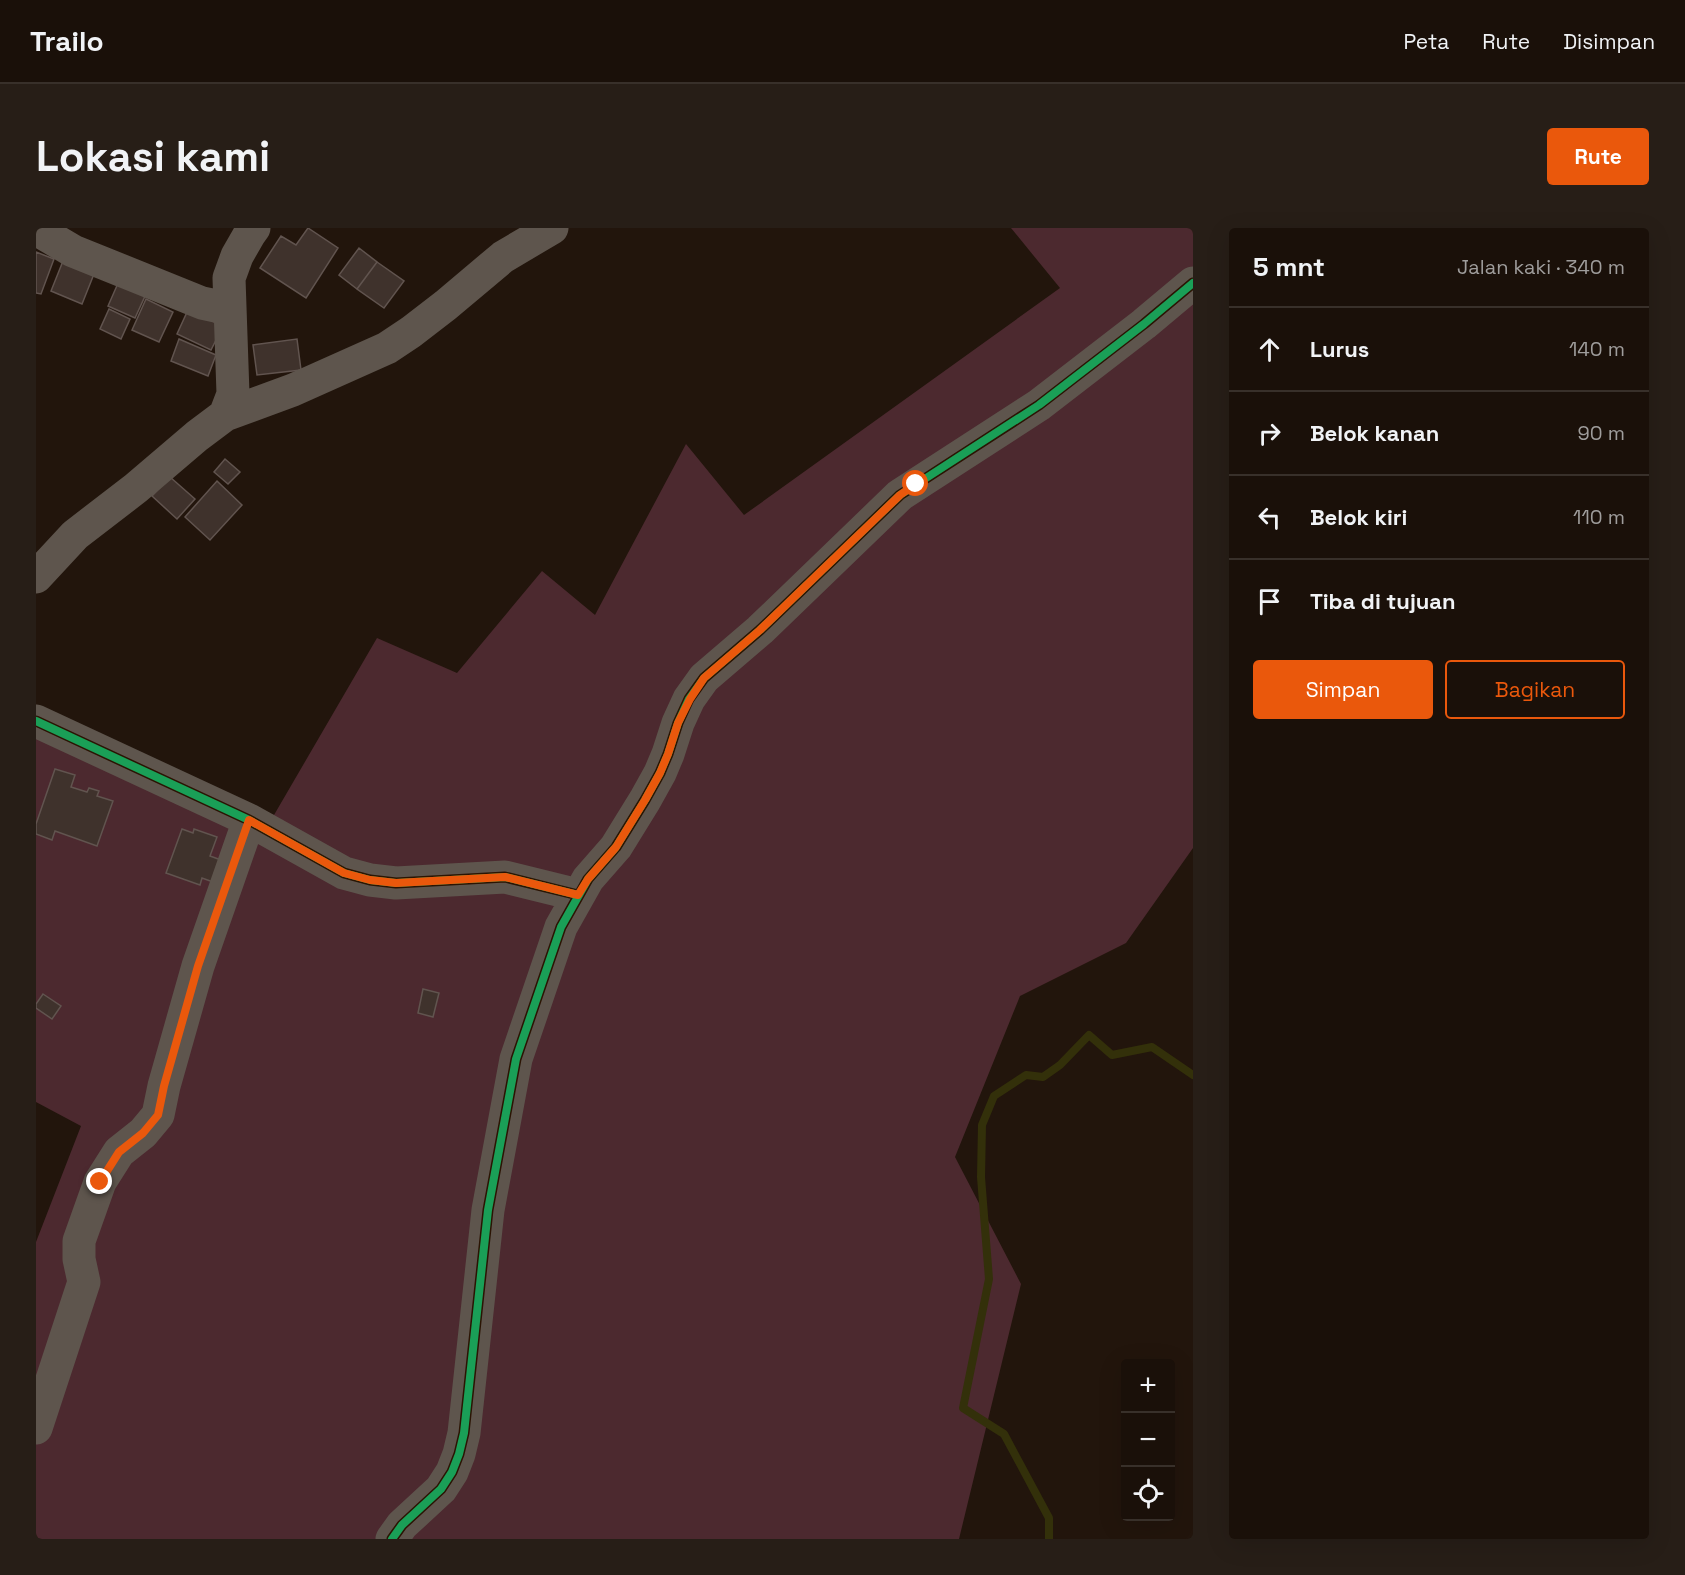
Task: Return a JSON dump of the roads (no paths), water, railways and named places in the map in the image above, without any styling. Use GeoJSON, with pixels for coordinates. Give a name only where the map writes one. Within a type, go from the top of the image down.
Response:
{"type":"FeatureCollection","features":[{"type":"Feature","properties":{"kind":"street"},"geometry":{"type":"LineString","coordinates":[[225,415],[233,394],[229,278],[237,256],[254,228]]}},
{"type":"Feature","properties":{"kind":"street"},"geometry":{"type":"LineString","coordinates":[[36,577],[75,535],[225,415],[293,390],[387,348],[411,333],[503,257],[552,228]]}},
{"type":"Feature","properties":{"kind":"street"},"geometry":{"type":"LineString","coordinates":[[36,229],[73,251],[202,303],[230,309]]}},
{"type":"Feature","properties":{"kind":"street"},"geometry":{"type":"LineString","coordinates":[[392,1539],[402,1525],[441,1489],[452,1472],[459,1454],[464,1433],[488,1210],[516,1059],[561,927],[588,879],[616,847],[645,800],[660,773],[678,723],[690,699],[704,678],[760,630],[900,495],[1039,405],[1193,283]]}},
{"type":"Feature","properties":{"kind":"street"},"geometry":{"type":"LineString","coordinates":[[36,721],[249,820],[344,873],[370,880],[396,883],[505,877],[578,895]]}},
{"type":"Feature","properties":{"kind":"street"},"geometry":{"type":"LineString","coordinates":[[36,1428],[84,1281],[79,1241],[100,1182],[119,1152],[143,1133],[158,1115],[198,966],[249,820]]}},
{"type":"Feature","properties":{"kind":"waterway"},"geometry":{"type":"LineString","coordinates":[[1049,1539],[1049,1518],[1004,1434],[963,1408],[989,1279],[981,1177],[982,1125],[994,1096],[1026,1075],[1043,1077],[1060,1065],[1089,1035],[1112,1055],[1152,1047],[1193,1075]]}}]}
